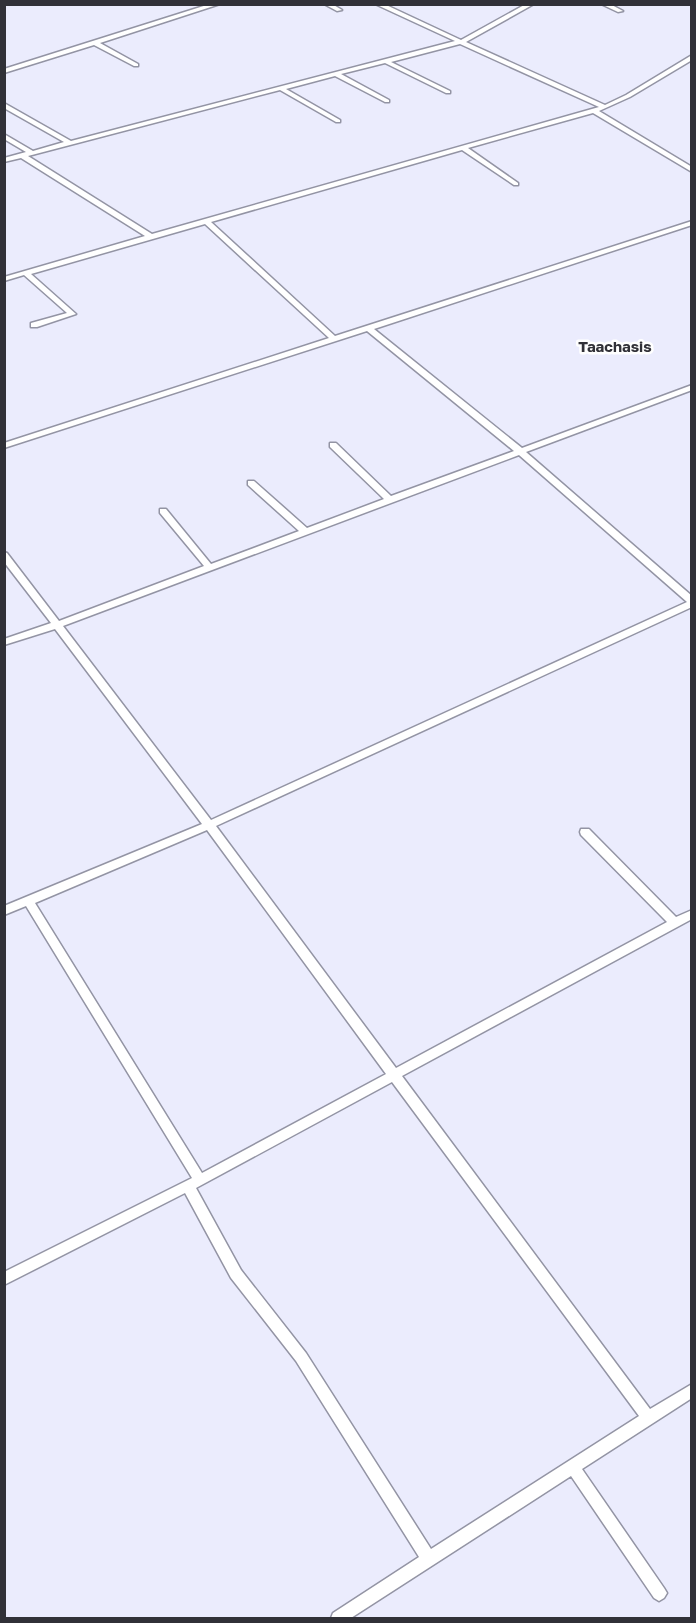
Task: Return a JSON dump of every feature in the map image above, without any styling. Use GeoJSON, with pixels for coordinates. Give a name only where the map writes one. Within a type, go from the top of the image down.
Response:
{"type":"FeatureCollection","features":[{"type":"Feature","properties":{"kind":"street"},"geometry":{"type":"LineString","coordinates":[[4,71],[217,4]]}},
{"type":"Feature","properties":{"kind":"street"},"geometry":{"type":"LineString","coordinates":[[327,4],[339,10]]}},
{"type":"Feature","properties":{"kind":"street"},"geometry":{"type":"LineString","coordinates":[[378,4],[605,107]]}},
{"type":"Feature","properties":{"kind":"street"},"geometry":{"type":"LineString","coordinates":[[515,4],[524,8]]}},
{"type":"Feature","properties":{"kind":"street"},"geometry":{"type":"LineString","coordinates":[[4,160],[463,41],[531,4]]}},
{"type":"Feature","properties":{"kind":"street"},"geometry":{"type":"LineString","coordinates":[[604,4],[620,12]]}},
{"type":"Feature","properties":{"kind":"street"},"geometry":{"type":"LineString","coordinates":[[96,43],[136,65]]}},
{"type":"Feature","properties":{"kind":"street"},"geometry":{"type":"LineString","coordinates":[[4,279],[605,107],[628,96],[692,57]]}},
{"type":"Feature","properties":{"kind":"street"},"geometry":{"type":"LineString","coordinates":[[385,61],[448,92]]}},
{"type":"Feature","properties":{"kind":"street"},"geometry":{"type":"LineString","coordinates":[[336,74],[387,101]]}},
{"type":"Feature","properties":{"kind":"street"},"geometry":{"type":"LineString","coordinates":[[280,88],[338,121]]}},
{"type":"Feature","properties":{"kind":"street"},"geometry":{"type":"LineString","coordinates":[[4,105],[70,143]]}},
{"type":"Feature","properties":{"kind":"street"},"geometry":{"type":"LineString","coordinates":[[593,110],[692,170]]}},
{"type":"Feature","properties":{"kind":"street"},"geometry":{"type":"LineString","coordinates":[[4,136],[32,153]]}},
{"type":"Feature","properties":{"kind":"street"},"geometry":{"type":"LineString","coordinates":[[464,148],[516,184]]}},
{"type":"Feature","properties":{"kind":"street"},"geometry":{"type":"LineString","coordinates":[[22,155],[151,237]]}},
{"type":"Feature","properties":{"kind":"street"},"geometry":{"type":"LineString","coordinates":[[207,222],[333,338]]}},
{"type":"Feature","properties":{"kind":"street"},"geometry":{"type":"LineString","coordinates":[[4,446],[692,223]]}},
{"type":"Feature","properties":{"kind":"street"},"geometry":{"type":"LineString","coordinates":[[26,273],[72,314],[34,325]]}},
{"type":"Feature","properties":{"kind":"street"},"geometry":{"type":"LineString","coordinates":[[4,911],[209,825],[692,602],[519,450],[368,328]]}},
{"type":"Feature","properties":{"kind":"street"},"geometry":{"type":"LineString","coordinates":[[4,642],[210,568],[519,450],[692,387]]}},
{"type":"Feature","properties":{"kind":"street"},"geometry":{"type":"LineString","coordinates":[[333,445],[390,500]]}},
{"type":"Feature","properties":{"kind":"street"},"geometry":{"type":"LineString","coordinates":[[251,483],[306,532]]}},
{"type":"Feature","properties":{"kind":"street"},"geometry":{"type":"LineString","coordinates":[[162,511],[210,568]]}},
{"type":"Feature","properties":{"kind":"street"},"geometry":{"type":"LineString","coordinates":[[4,555],[9,568],[56,625],[209,825],[649,1419]]}},
{"type":"Feature","properties":{"kind":"street"},"geometry":{"type":"LineString","coordinates":[[585,832],[675,923]]}},
{"type":"Feature","properties":{"kind":"street"},"geometry":{"type":"LineString","coordinates":[[28,902],[194,1183],[236,1275],[301,1357],[429,1559]]}},
{"type":"Feature","properties":{"kind":"street"},"geometry":{"type":"LineString","coordinates":[[4,1279],[194,1183],[692,914]]}},
{"type":"Feature","properties":{"kind":"street"},"geometry":{"type":"LineString","coordinates":[[338,1618],[692,1390]]}},
{"type":"Feature","properties":{"kind":"street"},"geometry":{"type":"LineString","coordinates":[[572,1466],[659,1593]]}},
{"type":"Feature","properties":{"kind":"district","name":"Taachasis"},"geometry":{"type":"Point","coordinates":[615,346]}}]}
